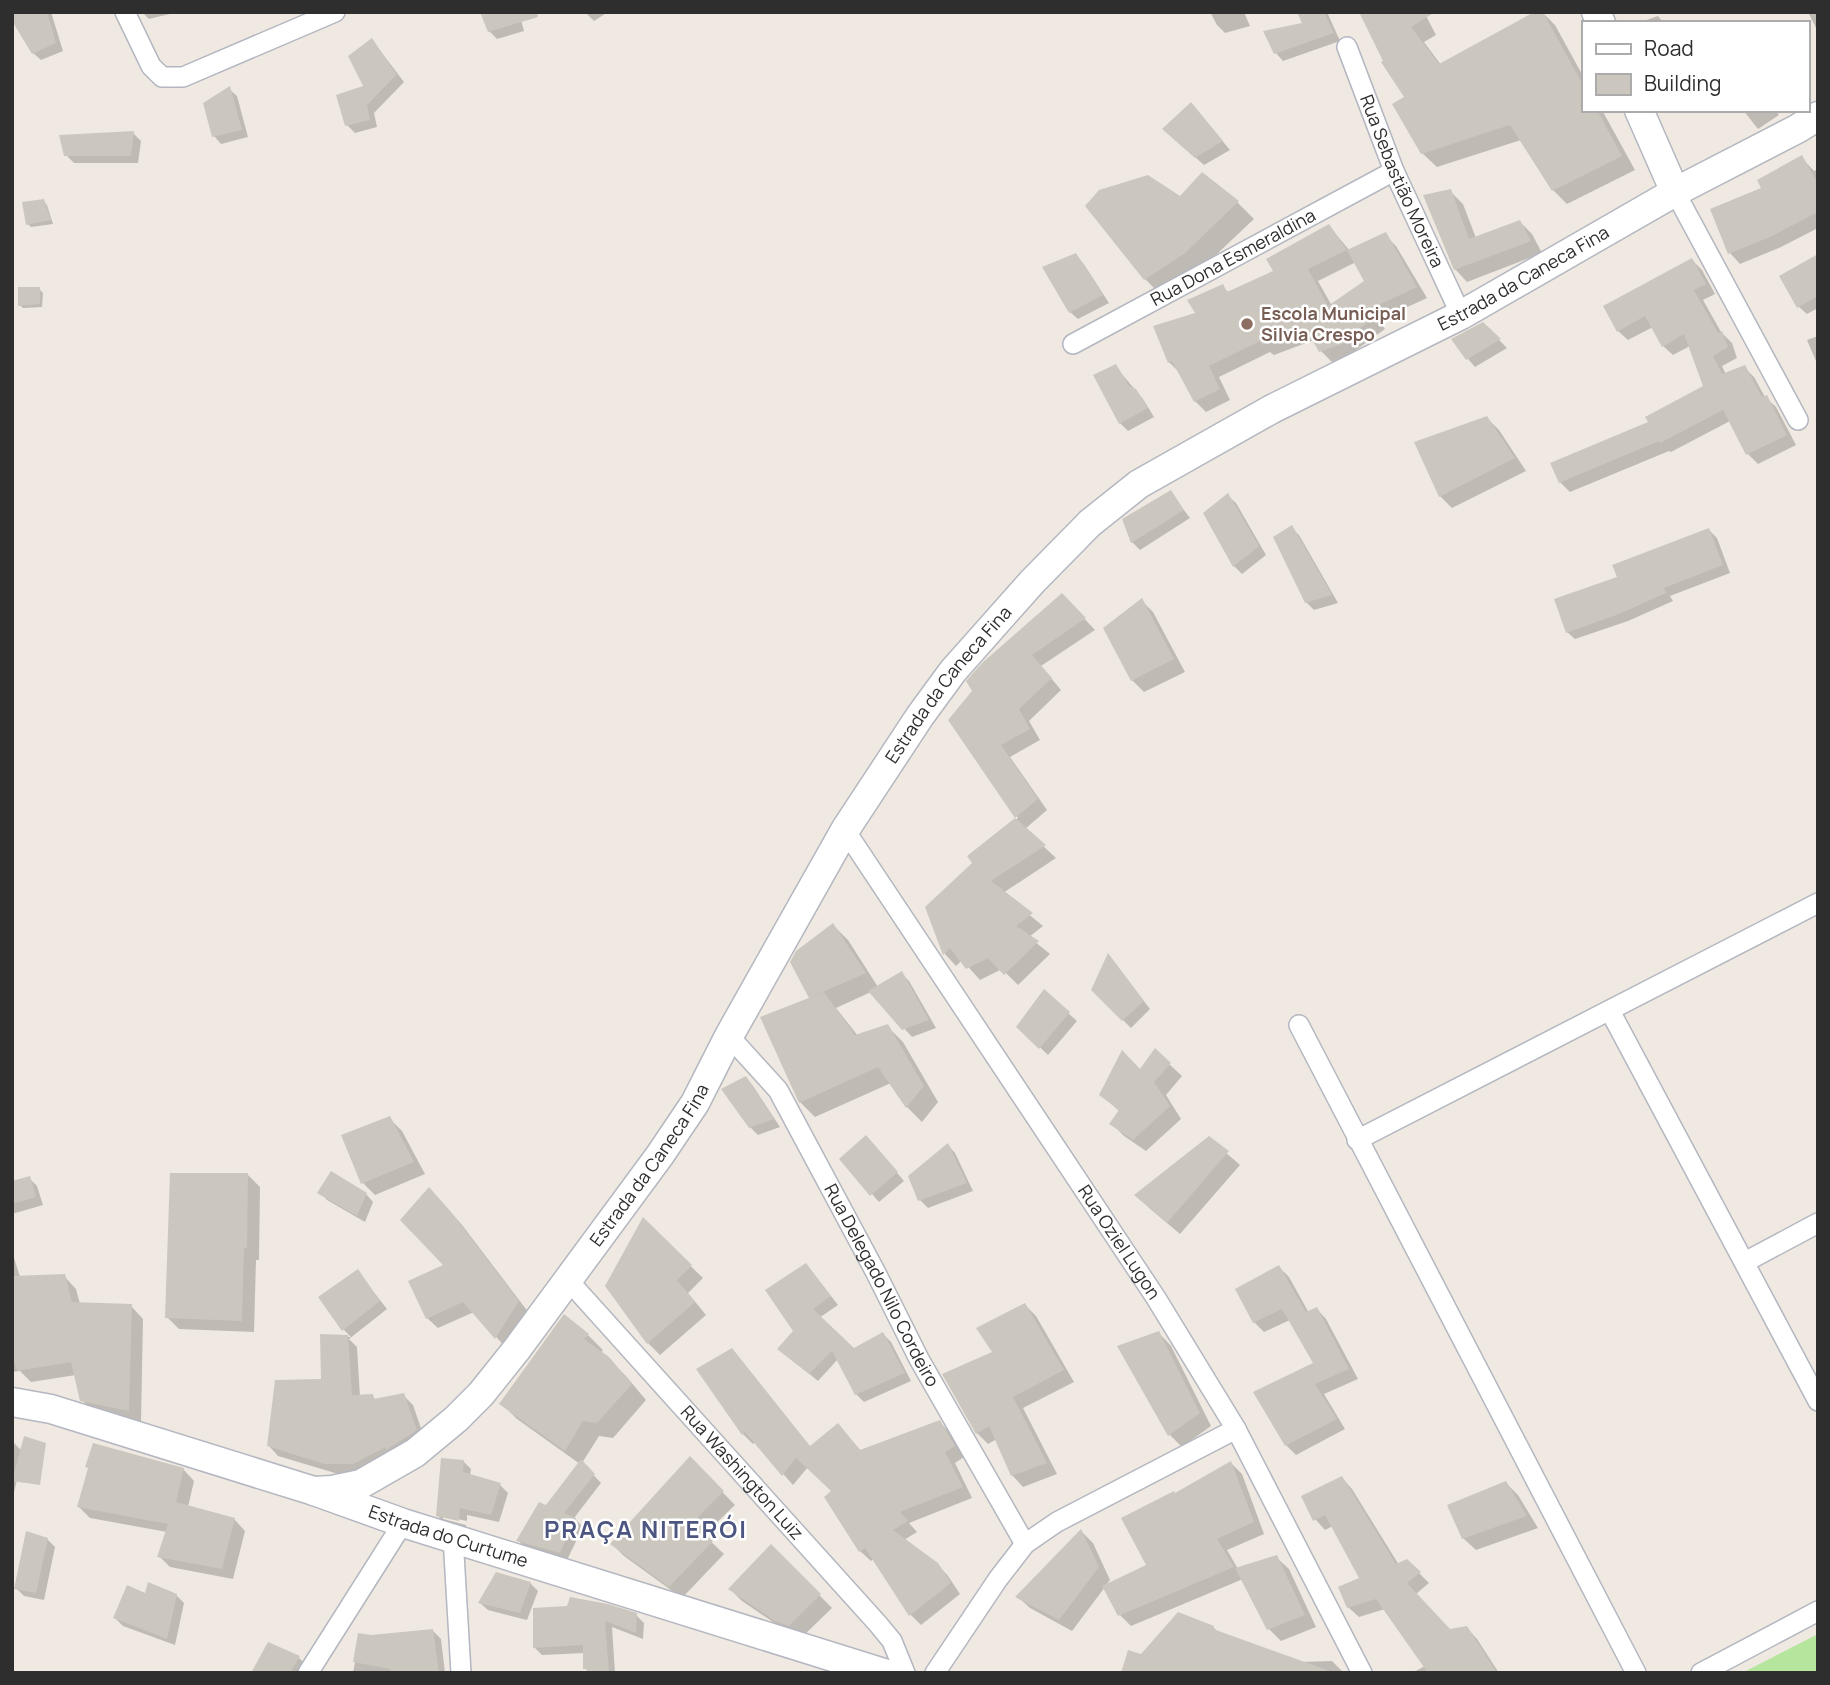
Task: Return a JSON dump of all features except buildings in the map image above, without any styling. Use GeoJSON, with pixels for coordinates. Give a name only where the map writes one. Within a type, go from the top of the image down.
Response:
{"type":"FeatureCollection","features":[{"type":"Feature","properties":{"kind":"street"},"geometry":{"type":"LineString","coordinates":[[125,12],[151,66],[162,77],[183,77],[335,12]]}},
{"type":"Feature","properties":{"kind":"street","name":"Rua Sebastião Moreira"},"geometry":{"type":"LineString","coordinates":[[1347,47],[1394,171],[1461,315]]}},
{"type":"Feature","properties":{"kind":"street"},"geometry":{"type":"LineString","coordinates":[[1640,112],[1675,192],[1798,420]]}},
{"type":"Feature","properties":{"kind":"street","name":"Estrada da Caneca Fina"},"geometry":{"type":"LineString","coordinates":[[12,1402],[51,1409],[314,1491],[332,1490],[363,1497],[456,1419],[481,1394],[517,1349],[660,1155],[695,1103],[729,1036],[845,830],[920,716],[953,671],[1032,582],[1090,523],[1139,484],[1272,409],[1461,315],[1675,192],[1818,116]]}},
{"type":"Feature","properties":{"kind":"street","name":"Rua Dona Esmeraldina"},"geometry":{"type":"LineString","coordinates":[[1073,344],[1394,171]]}},
{"type":"Feature","properties":{"kind":"street","name":"Rua Oziel Lugon"},"geometry":{"type":"LineString","coordinates":[[845,830],[1141,1276],[1236,1429],[1362,1673]]}},
{"type":"Feature","properties":{"kind":"street"},"geometry":{"type":"LineString","coordinates":[[1357,1140],[1818,903]]}},
{"type":"Feature","properties":{"kind":"street"},"geometry":{"type":"LineString","coordinates":[[1610,1011],[1818,1401]]}},
{"type":"Feature","properties":{"kind":"street"},"geometry":{"type":"LineString","coordinates":[[1299,1025],[1636,1673]]}},
{"type":"Feature","properties":{"kind":"street","name":"Rua Delegado Nilo Cordeiro"},"geometry":{"type":"LineString","coordinates":[[729,1036],[778,1090],[919,1359],[1025,1544]]}},
{"type":"Feature","properties":{"kind":"street"},"geometry":{"type":"LineString","coordinates":[[1745,1262],[1818,1223]]}},
{"type":"Feature","properties":{"kind":"street","name":"Rua Washington Luiz"},"geometry":{"type":"LineString","coordinates":[[567,1279],[878,1624],[892,1641],[905,1673]]}},
{"type":"Feature","properties":{"kind":"street"},"geometry":{"type":"LineString","coordinates":[[936,1673],[998,1579],[1025,1544],[1057,1522],[1236,1429]]}},
{"type":"Feature","properties":{"kind":"street","name":"Estrada do Curtume"},"geometry":{"type":"LineString","coordinates":[[363,1497],[403,1523],[884,1673]]}},
{"type":"Feature","properties":{"kind":"street"},"geometry":{"type":"LineString","coordinates":[[308,1673],[403,1523]]}},
{"type":"Feature","properties":{"kind":"street"},"geometry":{"type":"LineString","coordinates":[[453,1537],[461,1673]]}},
{"type":"Feature","properties":{"kind":"street"},"geometry":{"type":"LineString","coordinates":[[1702,1673],[1818,1611]]}},
{"type":"Feature","properties":{"kind":"green space"},"geometry":{"type":"Polygon","coordinates":[[[1818,1634],[1818,1673],[1742,1673],[1818,1634]]]}},
{"type":"Feature","properties":{"kind":"place","name":"Escola Municipal Silvia Crespo"},"geometry":{"type":"Point","coordinates":[1247,324]}},
{"type":"Feature","properties":{"kind":"district","name":"PRAÇA NITERÓI"},"geometry":{"type":"Point","coordinates":[646,1530]}}]}
